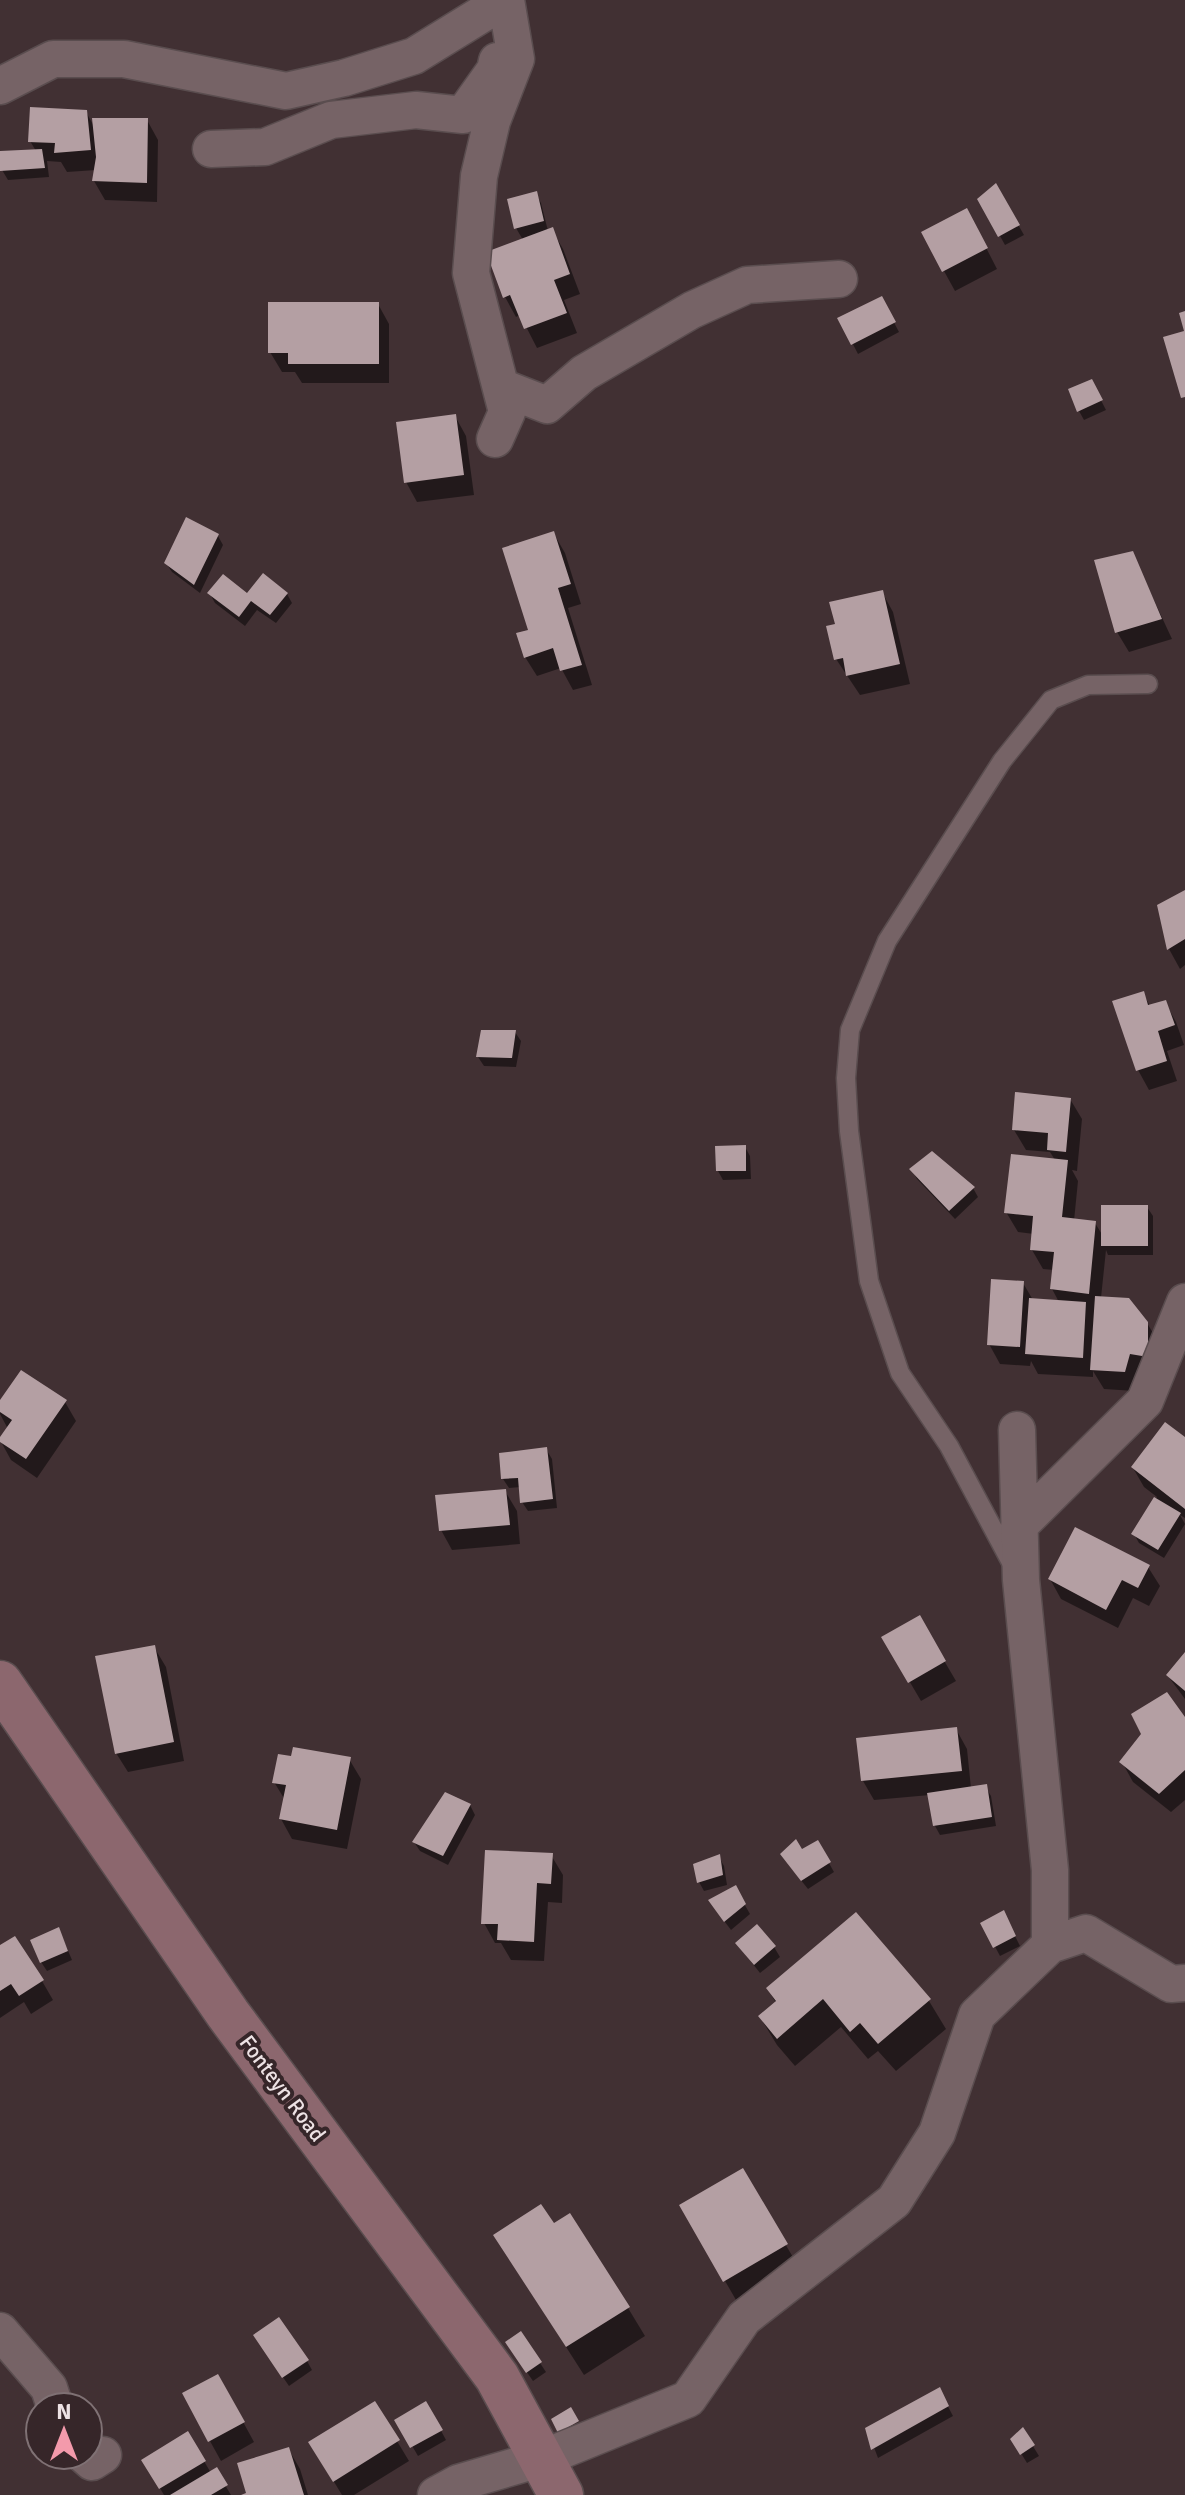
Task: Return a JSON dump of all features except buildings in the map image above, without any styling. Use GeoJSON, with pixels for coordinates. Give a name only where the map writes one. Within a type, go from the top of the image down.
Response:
{"type":"FeatureCollection","features":[{"type":"Feature","properties":{"kind":"street"},"geometry":{"type":"LineString","coordinates":[[0,86],[53,59],[124,59],[286,91],[344,78],[414,56],[506,0]]}},
{"type":"Feature","properties":{"kind":"street"},"geometry":{"type":"LineString","coordinates":[[211,149],[265,147],[331,120],[416,110],[463,115],[495,70],[506,0]]}},
{"type":"Feature","properties":{"kind":"street"},"geometry":{"type":"LineString","coordinates":[[495,439],[507,412],[471,273],[479,176],[492,121],[516,59],[506,0]]}},
{"type":"Feature","properties":{"kind":"street"},"geometry":{"type":"LineString","coordinates":[[501,387],[547,405],[584,373],[692,310],[747,285],[839,279]]}},
{"type":"Feature","properties":{"kind":"street"},"geometry":{"type":"LineString","coordinates":[[1019,1526],[1145,1401],[1185,1302]]}},
{"type":"Feature","properties":{"kind":"street"},"geometry":{"type":"LineString","coordinates":[[1017,1430],[1021,1580],[1050,1870],[1050,1945]]}},
{"type":"Feature","properties":{"kind":"street","name":"Fonteyn Road"},"geometry":{"type":"LineString","coordinates":[[0,1683],[228,2014],[497,2377],[552,2477]]}},
{"type":"Feature","properties":{"kind":"street"},"geometry":{"type":"LineString","coordinates":[[436,2495],[458,2483],[552,2477],[688,2399],[744,2318],[894,2201],[937,2133],[977,2015],[1050,1945],[1086,1933],[1171,1984],[1185,1983]]}},
{"type":"Feature","properties":{"kind":"street"},"geometry":{"type":"LineString","coordinates":[[0,2331],[50,2391]]}},
{"type":"Feature","properties":{"kind":"lane"},"geometry":{"type":"LineString","coordinates":[[1021,1580],[949,1446],[900,1373],[869,1281],[849,1131],[846,1078],[850,1030],[887,941],[1002,761],[1051,700],[1088,685],[1148,684]]}}]}
